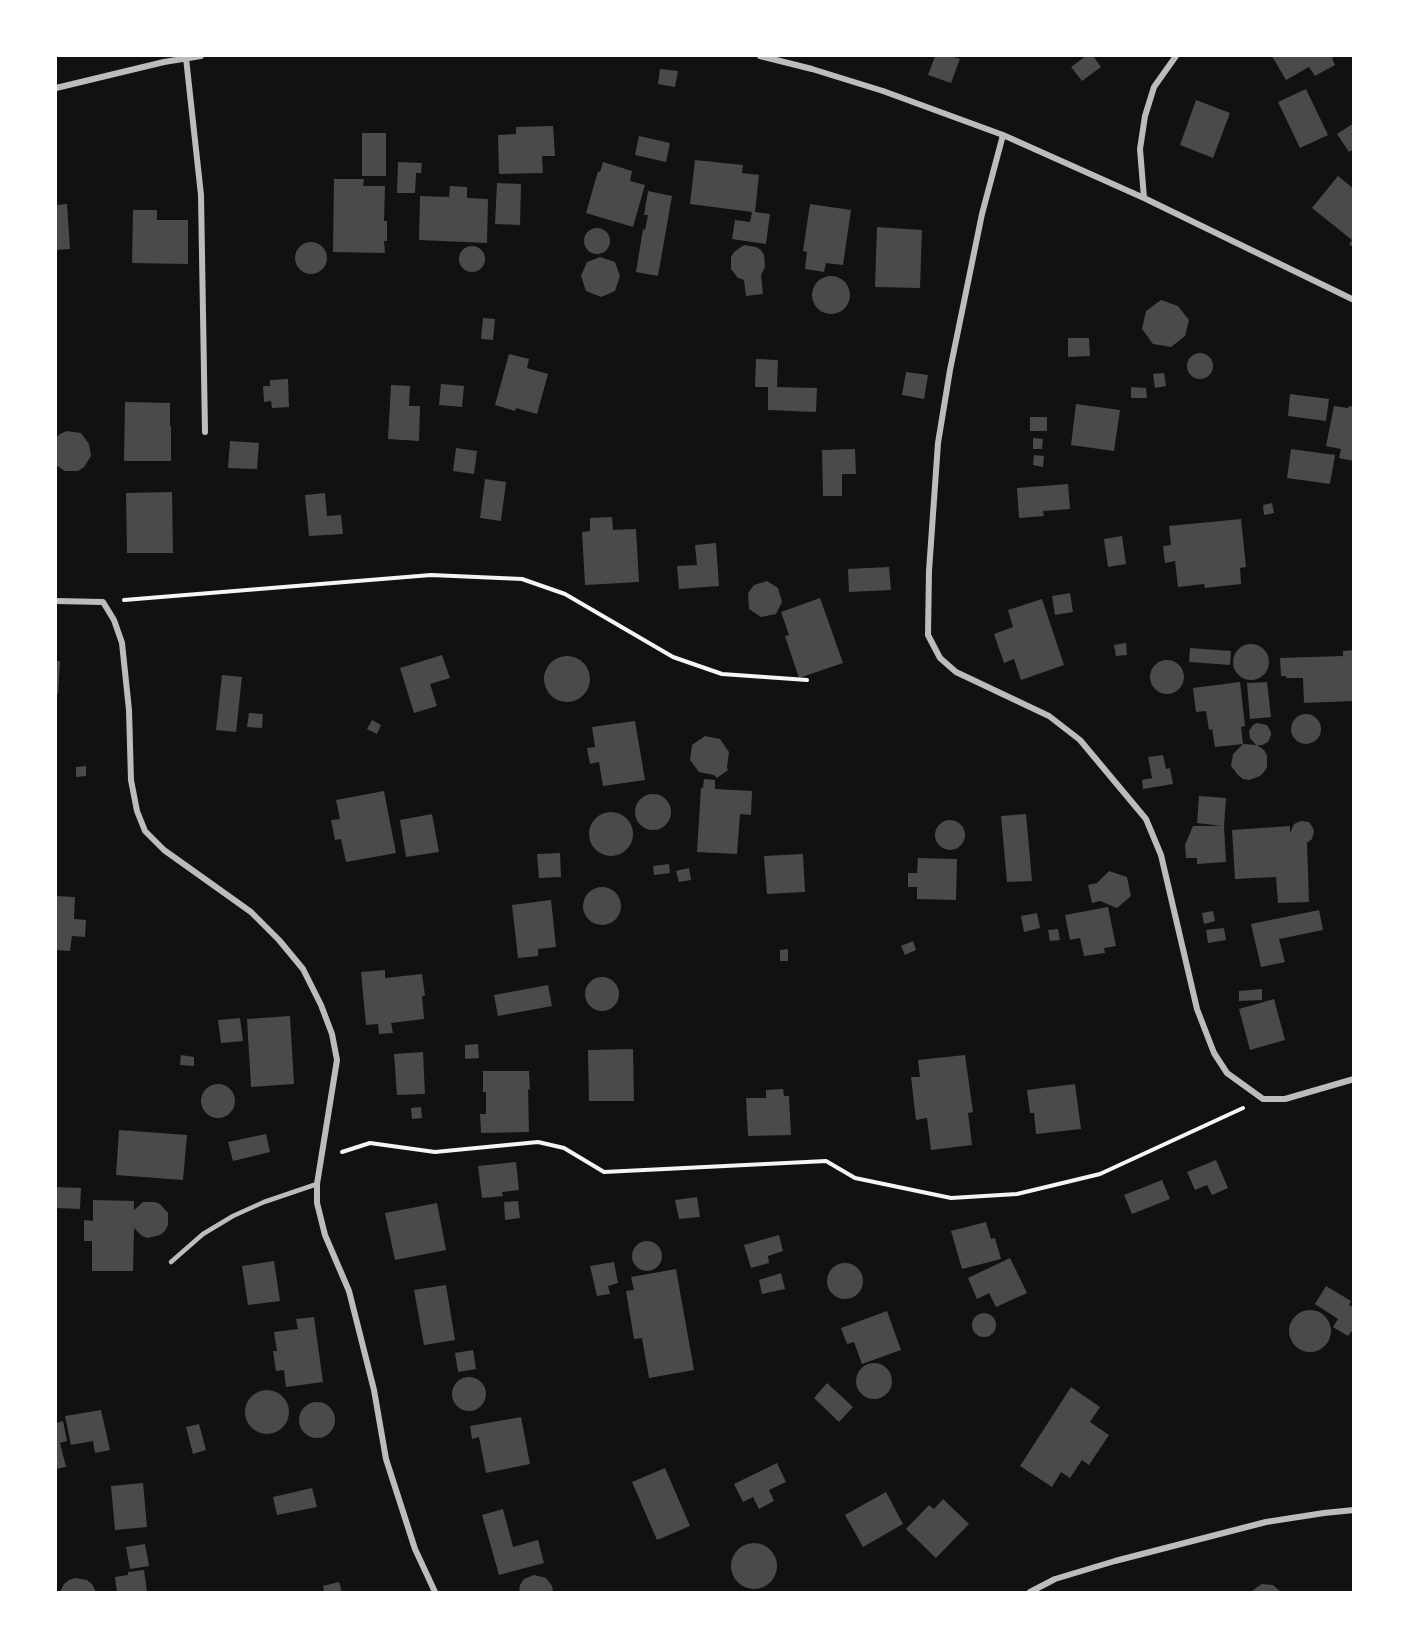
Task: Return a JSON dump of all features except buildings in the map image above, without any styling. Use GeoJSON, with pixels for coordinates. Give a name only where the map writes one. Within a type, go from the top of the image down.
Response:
{"type":"FeatureCollection","features":[{"type":"Feature","properties":{"kind":"street"},"geometry":{"type":"LineString","coordinates":[[56,88],[201,56]]}},
{"type":"Feature","properties":{"kind":"street"},"geometry":{"type":"LineString","coordinates":[[760,56],[883,91],[1003,135],[1144,198],[1353,300]]}},
{"type":"Feature","properties":{"kind":"street"},"geometry":{"type":"LineString","coordinates":[[1144,198],[1140,149],[1145,116],[1154,87],[1176,56]]}},
{"type":"Feature","properties":{"kind":"street"},"geometry":{"type":"LineString","coordinates":[[186,58],[201,195],[205,432]]}},
{"type":"Feature","properties":{"kind":"street"},"geometry":{"type":"LineString","coordinates":[[1003,135],[982,214],[950,370],[938,443],[929,571],[928,635],[940,658],[956,672],[1049,716],[1080,740],[1146,819],[1161,855],[1197,1009],[1214,1053],[1227,1073],[1263,1099],[1285,1100],[1353,1079]]}},
{"type":"Feature","properties":{"kind":"street"},"geometry":{"type":"LineString","coordinates":[[56,601],[103,602],[114,620],[122,643],[129,710],[131,780],[137,811],[145,831],[164,850],[251,912],[279,940],[303,969],[321,1005],[332,1034],[337,1060],[317,1184],[317,1203],[325,1235],[349,1291],[374,1390],[386,1459],[415,1549],[435,1593]]}},
{"type":"Feature","properties":{"kind":"street"},"geometry":{"type":"LineString","coordinates":[[1030,1593],[1055,1579],[1266,1522],[1353,1510]]}},
{"type":"Feature","properties":{"kind":"lane"},"geometry":{"type":"LineString","coordinates":[[171,1262],[203,1234],[233,1216],[264,1202],[317,1184]]}},
{"type":"Feature","properties":{"kind":"path"},"geometry":{"type":"LineString","coordinates":[[103,602],[431,575],[522,579],[566,594],[673,657],[722,674],[807,680]]}},
{"type":"Feature","properties":{"kind":"path"},"geometry":{"type":"LineString","coordinates":[[321,1158],[370,1143],[435,1152],[538,1142],[564,1148],[604,1172],[826,1161],[855,1178],[951,1198],[1017,1194],[1100,1174],[1263,1099]]}}]}
